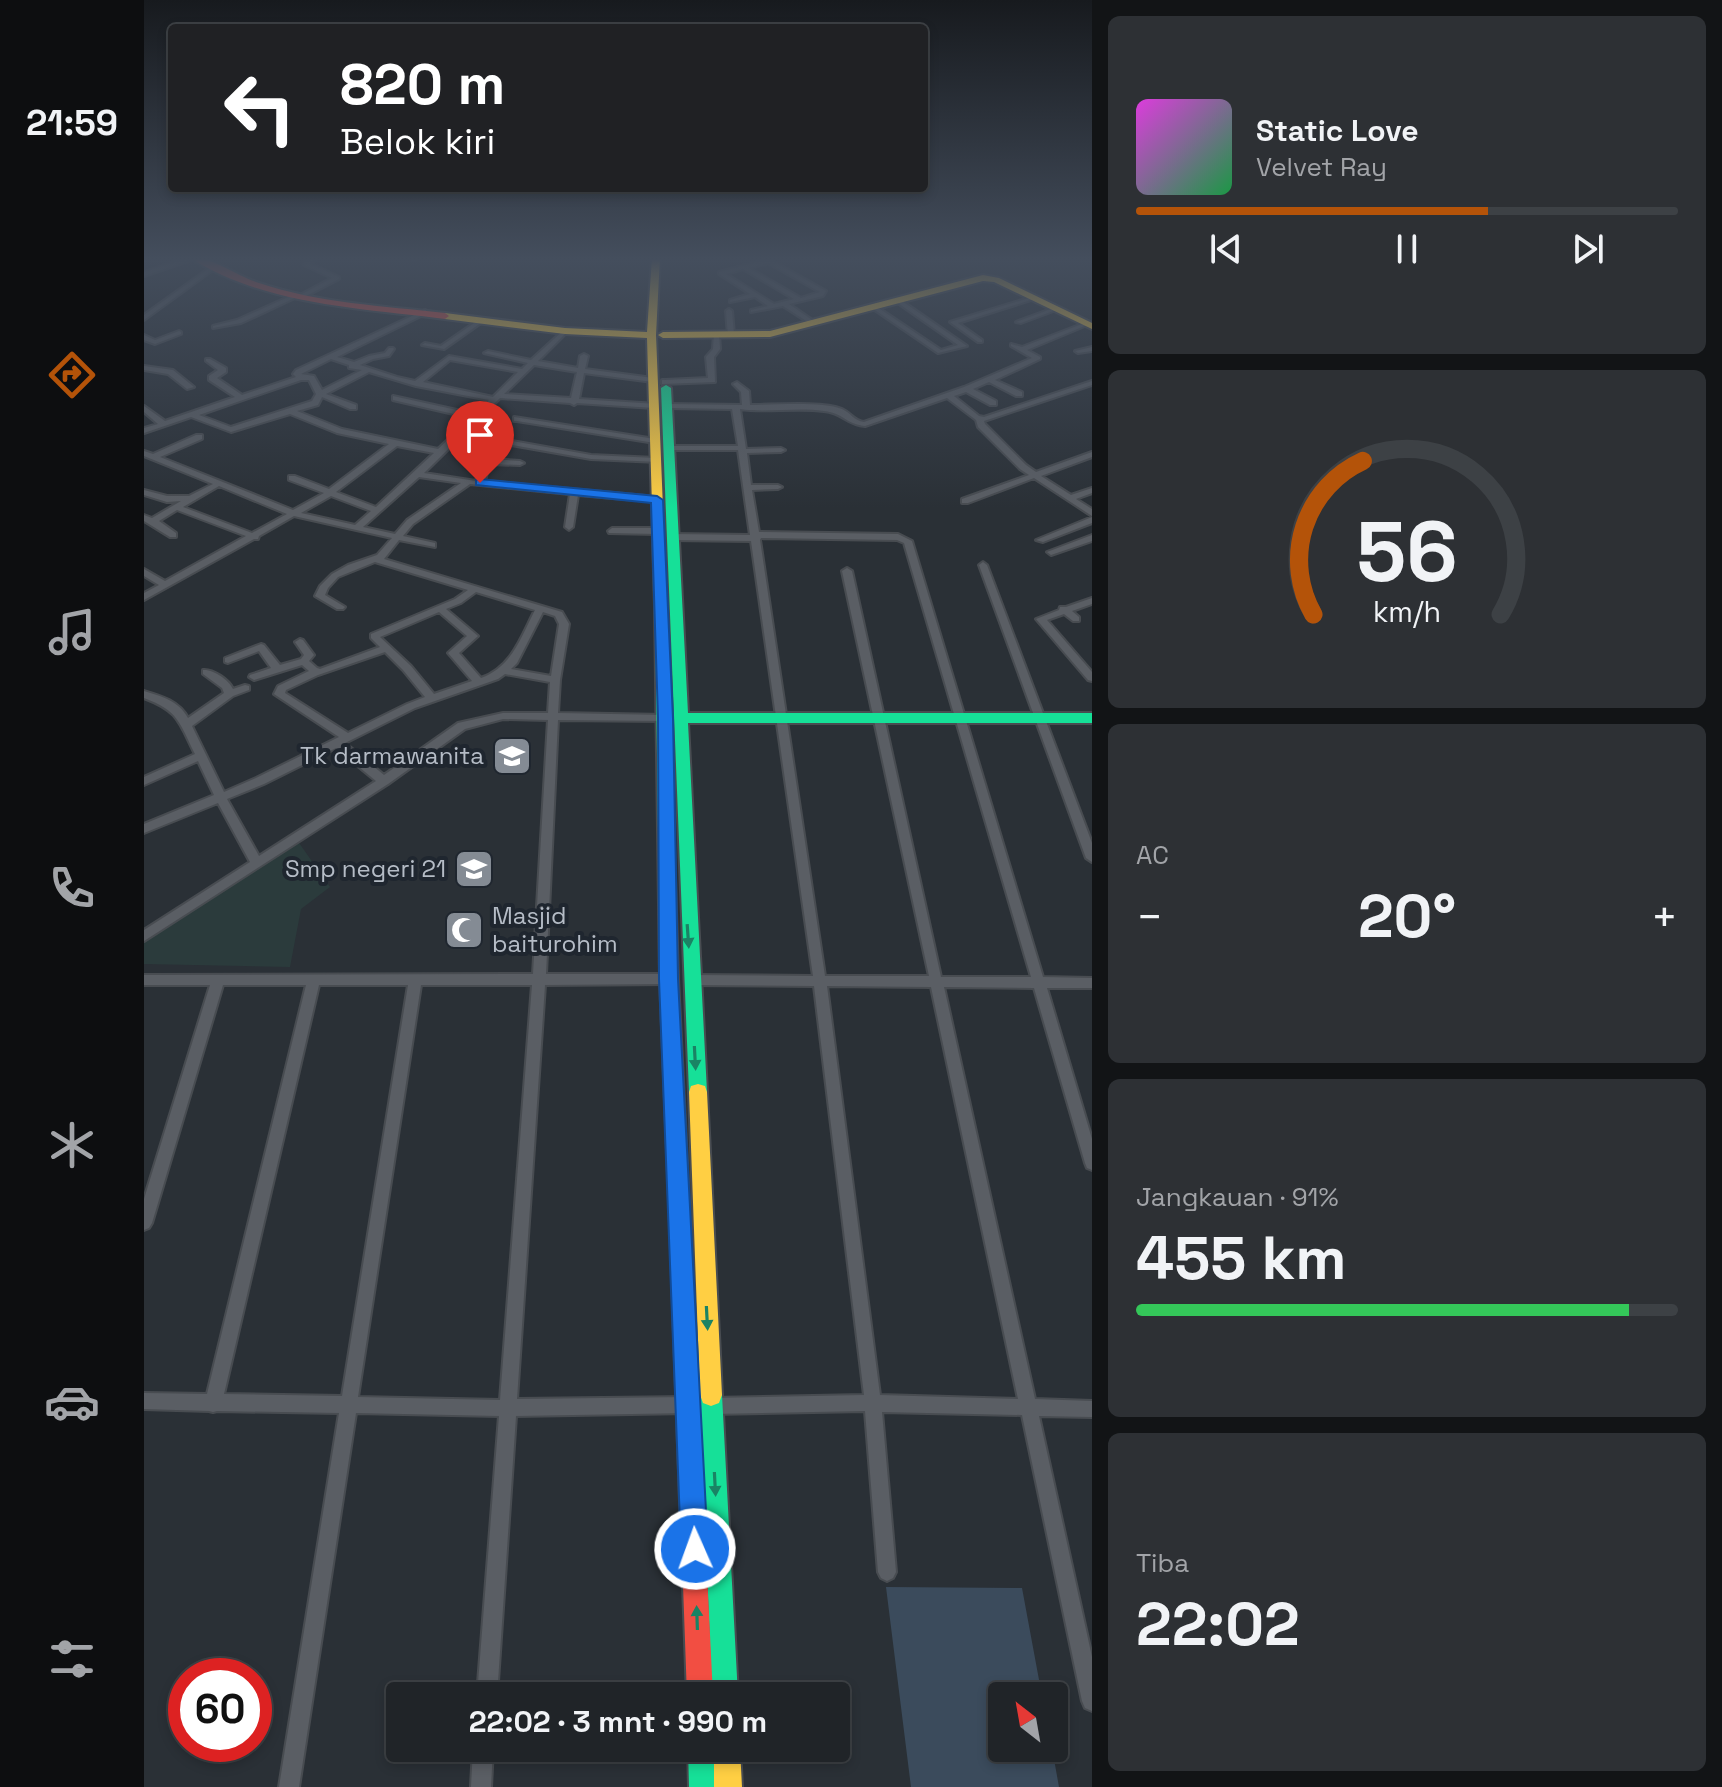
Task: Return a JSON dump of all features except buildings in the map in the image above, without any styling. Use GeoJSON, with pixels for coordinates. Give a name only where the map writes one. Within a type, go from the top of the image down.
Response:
{"type":"FeatureCollection","features":[{"type":"Feature","properties":{"kind":"main road"},"geometry":{"type":"LineString","coordinates":[[657,340],[673,718],[685,829],[724,1682]]}},
{"type":"Feature","properties":{"kind":"main road"},"geometry":{"type":"LineString","coordinates":[[661,468],[665,534]]}},
{"type":"Feature","properties":{"kind":"main road"},"geometry":{"type":"LineString","coordinates":[[673,718],[1092,718]]}},
{"type":"Feature","properties":{"kind":"main road"},"geometry":{"type":"LineString","coordinates":[[673,718],[666,854],[669,979],[690,1405],[700,1682]]}},
{"type":"Feature","properties":{"kind":"main road"},"geometry":{"type":"LineString","coordinates":[[667,829],[677,833],[685,829]]}},
{"type":"Feature","properties":{"kind":"main road"},"geometry":{"type":"LineString","coordinates":[[666,854],[675,851],[686,854]]}},
{"type":"Feature","properties":{"kind":"main road"},"geometry":{"type":"LineString","coordinates":[[699,1665],[702,1674],[710,1679],[720,1675],[723,1666]]}},
{"type":"Feature","properties":{"kind":"main road"},"geometry":{"type":"LineString","coordinates":[[702,1762],[703,1787]]}},
{"type":"Feature","properties":{"kind":"main road"},"geometry":{"type":"LineString","coordinates":[[727,1762],[728,1787]]}},
{"type":"Feature","properties":{"kind":"street"},"geometry":{"type":"LineString","coordinates":[[300,378],[299,372],[366,340]]}},
{"type":"Feature","properties":{"kind":"street"},"geometry":{"type":"LineString","coordinates":[[425,345],[442,348],[453,340]]}},
{"type":"Feature","properties":{"kind":"street"},"geometry":{"type":"LineString","coordinates":[[355,529],[556,340]]}},
{"type":"Feature","properties":{"kind":"street"},"geometry":{"type":"LineString","coordinates":[[488,353],[583,371],[659,381],[712,380],[710,357],[721,340]]}},
{"type":"Feature","properties":{"kind":"street"},"geometry":{"type":"LineString","coordinates":[[923,340],[940,352],[964,346],[956,340]]}},
{"type":"Feature","properties":{"kind":"street"},"geometry":{"type":"LineString","coordinates":[[1022,349],[1048,340]]}},
{"type":"Feature","properties":{"kind":"street"},"geometry":{"type":"LineString","coordinates":[[331,357],[366,371],[416,384],[495,397],[574,403],[840,411],[861,425],[967,389],[1038,358],[1013,345]]}},
{"type":"Feature","properties":{"kind":"street"},"geometry":{"type":"LineString","coordinates":[[352,366],[372,356],[387,355],[391,349]]}},
{"type":"Feature","properties":{"kind":"street"},"geometry":{"type":"LineString","coordinates":[[1078,351],[1092,349]]}},
{"type":"Feature","properties":{"kind":"street"},"geometry":{"type":"LineString","coordinates":[[574,403],[584,356]]}},
{"type":"Feature","properties":{"kind":"street"},"geometry":{"type":"LineString","coordinates":[[416,384],[449,358],[524,371]]}},
{"type":"Feature","properties":{"kind":"street"},"geometry":{"type":"LineString","coordinates":[[208,360],[223,370],[212,378],[241,398]]}},
{"type":"Feature","properties":{"kind":"street"},"geometry":{"type":"LineString","coordinates":[[144,368],[170,372],[190,387]]}},
{"type":"Feature","properties":{"kind":"street"},"geometry":{"type":"LineString","coordinates":[[192,415],[231,430],[315,403],[320,394],[366,371]]}},
{"type":"Feature","properties":{"kind":"street"},"geometry":{"type":"LineString","coordinates":[[144,431],[300,378],[313,380],[320,394],[353,407]]}},
{"type":"Feature","properties":{"kind":"street"},"geometry":{"type":"LineString","coordinates":[[990,380],[1019,394]]}},
{"type":"Feature","properties":{"kind":"street"},"geometry":{"type":"LineString","coordinates":[[980,419],[1007,413],[1092,383]]}},
{"type":"Feature","properties":{"kind":"street"},"geometry":{"type":"LineString","coordinates":[[737,384],[745,391],[741,408],[743,449],[820,982],[873,1403],[887,1572]]}},
{"type":"Feature","properties":{"kind":"street"},"geometry":{"type":"LineString","coordinates":[[967,389],[993,403]]}},
{"type":"Feature","properties":{"kind":"street"},"geometry":{"type":"LineString","coordinates":[[948,395],[980,419],[990,435],[1034,475],[1092,513]]}},
{"type":"Feature","properties":{"kind":"street"},"geometry":{"type":"LineString","coordinates":[[396,398],[476,417]]}},
{"type":"Feature","properties":{"kind":"street"},"geometry":{"type":"LineString","coordinates":[[144,408],[163,424]]}},
{"type":"Feature","properties":{"kind":"street"},"geometry":{"type":"LineString","coordinates":[[290,411],[340,431],[440,452]]}},
{"type":"Feature","properties":{"kind":"street"},"geometry":{"type":"LineString","coordinates":[[517,419],[661,468]]}},
{"type":"Feature","properties":{"kind":"street"},"geometry":{"type":"LineString","coordinates":[[149,455],[199,437]]}},
{"type":"Feature","properties":{"kind":"street"},"geometry":{"type":"LineString","coordinates":[[480,483],[486,461],[498,444],[506,442],[661,468]]}},
{"type":"Feature","properties":{"kind":"street"},"geometry":{"type":"LineString","coordinates":[[144,597],[328,494],[394,444]]}},
{"type":"Feature","properties":{"kind":"street"},"geometry":{"type":"LineString","coordinates":[[417,474],[574,493],[743,449],[781,450]]}},
{"type":"Feature","properties":{"kind":"street"},"geometry":{"type":"LineString","coordinates":[[965,501],[1092,454]]}},
{"type":"Feature","properties":{"kind":"street"},"geometry":{"type":"LineString","coordinates":[[149,455],[216,485],[295,514],[432,545]]}},
{"type":"Feature","properties":{"kind":"street"},"geometry":{"type":"LineString","coordinates":[[486,461],[520,463]]}},
{"type":"Feature","properties":{"kind":"street"},"geometry":{"type":"LineString","coordinates":[[292,478],[377,510]]}},
{"type":"Feature","properties":{"kind":"street"},"geometry":{"type":"LineString","coordinates":[[340,607],[320,596],[324,585],[341,572],[377,558],[412,520],[469,481]]}},
{"type":"Feature","properties":{"kind":"street"},"geometry":{"type":"LineString","coordinates":[[148,520],[216,485]]}},
{"type":"Feature","properties":{"kind":"street"},"geometry":{"type":"LineString","coordinates":[[750,488],[778,487]]}},
{"type":"Feature","properties":{"kind":"street"},"geometry":{"type":"LineString","coordinates":[[1071,498],[1092,490]]}},
{"type":"Feature","properties":{"kind":"street"},"geometry":{"type":"LineString","coordinates":[[144,492],[167,499],[194,497]]}},
{"type":"Feature","properties":{"kind":"street"},"geometry":{"type":"LineString","coordinates":[[569,527],[574,493]]}},
{"type":"Feature","properties":{"kind":"street"},"geometry":{"type":"LineString","coordinates":[[176,507],[255,537]]}},
{"type":"Feature","properties":{"kind":"street"},"geometry":{"type":"LineString","coordinates":[[148,520],[173,535]]}},
{"type":"Feature","properties":{"kind":"street"},"geometry":{"type":"LineString","coordinates":[[1040,540],[1092,520]]}},
{"type":"Feature","properties":{"kind":"street"},"geometry":{"type":"LineString","coordinates":[[612,531],[898,537],[908,541],[1092,1163]]}},
{"type":"Feature","properties":{"kind":"street"},"geometry":{"type":"LineString","coordinates":[[1066,531],[1081,542]]}},
{"type":"Feature","properties":{"kind":"street"},"geometry":{"type":"LineString","coordinates":[[1051,552],[1092,538]]}},
{"type":"Feature","properties":{"kind":"street"},"geometry":{"type":"LineString","coordinates":[[377,558],[406,571],[560,615],[563,620],[555,680],[488,1682]]}},
{"type":"Feature","properties":{"kind":"street"},"geometry":{"type":"LineString","coordinates":[[983,565],[1092,858]]}},
{"type":"Feature","properties":{"kind":"street"},"geometry":{"type":"LineString","coordinates":[[847,571],[1092,1701]]}},
{"type":"Feature","properties":{"kind":"street"},"geometry":{"type":"LineString","coordinates":[[144,572],[165,585]]}},
{"type":"Feature","properties":{"kind":"street"},"geometry":{"type":"LineString","coordinates":[[431,698],[374,635],[464,598],[473,590]]}},
{"type":"Feature","properties":{"kind":"street"},"geometry":{"type":"LineString","coordinates":[[1092,601],[1043,617],[1041,622],[1090,673],[1092,688]]}},
{"type":"Feature","properties":{"kind":"street"},"geometry":{"type":"LineString","coordinates":[[439,608],[473,636],[453,653],[479,682]]}},
{"type":"Feature","properties":{"kind":"street"},"geometry":{"type":"LineString","coordinates":[[1063,609],[1076,619]]}},
{"type":"Feature","properties":{"kind":"street"},"geometry":{"type":"LineString","coordinates":[[506,671],[540,610]]}},
{"type":"Feature","properties":{"kind":"street"},"geometry":{"type":"LineString","coordinates":[[254,677],[304,661],[309,655],[300,642]]}},
{"type":"Feature","properties":{"kind":"street"},"geometry":{"type":"LineString","coordinates":[[228,660],[261,647],[277,669]]}},
{"type":"Feature","properties":{"kind":"street"},"geometry":{"type":"LineString","coordinates":[[384,781],[341,740],[279,694],[282,688],[316,672],[385,649]]}},
{"type":"Feature","properties":{"kind":"street"},"geometry":{"type":"LineString","coordinates":[[304,661],[316,672]]}},
{"type":"Feature","properties":{"kind":"street"},"geometry":{"type":"LineString","coordinates":[[144,829],[221,798],[431,698],[506,671],[555,680]]}},
{"type":"Feature","properties":{"kind":"street"},"geometry":{"type":"LineString","coordinates":[[207,672],[227,686],[229,694]]}},
{"type":"Feature","properties":{"kind":"street"},"geometry":{"type":"LineString","coordinates":[[186,725],[229,694],[245,688]]}},
{"type":"Feature","properties":{"kind":"street"},"geometry":{"type":"LineString","coordinates":[[144,694],[168,703],[186,725],[257,863]]}},
{"type":"Feature","properties":{"kind":"street"},"geometry":{"type":"LineString","coordinates":[[144,936],[470,722],[489,717],[673,718]]}},
{"type":"Feature","properties":{"kind":"street"},"geometry":{"type":"LineString","coordinates":[[144,781],[200,756]]}},
{"type":"Feature","properties":{"kind":"street"},"geometry":{"type":"LineString","coordinates":[[144,980],[669,979]]}},
{"type":"Feature","properties":{"kind":"street"},"geometry":{"type":"LineString","coordinates":[[289,1787],[415,980]]}},
{"type":"Feature","properties":{"kind":"street"},"geometry":{"type":"LineString","coordinates":[[691,980],[1092,983]]}},
{"type":"Feature","properties":{"kind":"street"},"geometry":{"type":"LineString","coordinates":[[144,1223],[218,981]]}},
{"type":"Feature","properties":{"kind":"street"},"geometry":{"type":"LineString","coordinates":[[213,1404],[313,982]]}},
{"type":"Feature","properties":{"kind":"street"},"geometry":{"type":"LineString","coordinates":[[144,1401],[506,1408],[690,1405]]}},
{"type":"Feature","properties":{"kind":"street"},"geometry":{"type":"LineString","coordinates":[[711,1406],[873,1403],[1092,1409]]}},
{"type":"Feature","properties":{"kind":"street"},"geometry":{"type":"LineString","coordinates":[[481,1787],[482,1762]]}},
{"type":"Feature","properties":{"kind":"shaded area"},"geometry":{"type":"Polygon","coordinates":[[[297,840],[330,887],[301,909],[290,967],[144,964],[144,938],[297,840]]]}},
{"type":"Feature","properties":{"kind":"water"},"geometry":{"type":"Polygon","coordinates":[[[886,1587],[1022,1588],[1039,1682],[988,1682],[988,1762],[1055,1762],[1059,1787],[911,1787],[886,1587]]]}},
{"type":"Feature","properties":{"kind":"traffic: fast"},"geometry":{"type":"LineString","coordinates":[[666,388],[698,1092]]}},
{"type":"Feature","properties":{"kind":"traffic: fast"},"geometry":{"type":"LineString","coordinates":[[661,607],[669,979],[680,1223]]}},
{"type":"Feature","properties":{"kind":"traffic: fast"},"geometry":{"type":"LineString","coordinates":[[681,718],[1092,718]]}},
{"type":"Feature","properties":{"kind":"traffic: fast"},"geometry":{"type":"LineString","coordinates":[[711,1395],[724,1682]]}},
{"type":"Feature","properties":{"kind":"traffic: fast"},"geometry":{"type":"LineString","coordinates":[[702,1762],[703,1787]]}},
{"type":"Feature","properties":{"kind":"traffic: slow"},"geometry":{"type":"LineString","coordinates":[[651,340],[661,607]]}},
{"type":"Feature","properties":{"kind":"traffic: slow"},"geometry":{"type":"LineString","coordinates":[[698,1092],[711,1395]]}},
{"type":"Feature","properties":{"kind":"traffic: slow"},"geometry":{"type":"LineString","coordinates":[[727,1762],[728,1787]]}},
{"type":"Feature","properties":{"kind":"traffic: jam"},"geometry":{"type":"LineString","coordinates":[[680,1223],[699,1682]]}},
{"type":"Feature","properties":{"kind":"place","name":"Tk darmawanita"},"geometry":{"type":"Point","coordinates":[512,756]}},
{"type":"Feature","properties":{"kind":"place","name":"Smp negeri 21"},"geometry":{"type":"Point","coordinates":[474,869]}},
{"type":"Feature","properties":{"kind":"place","name":"Masjid baiturohim"},"geometry":{"type":"Point","coordinates":[464,930]}},
{"type":"Feature","properties":{"kind":"route"},"geometry":{"type":"LineString","coordinates":[[480,483],[657,500],[665,718],[669,979],[695,1549]]}}]}
